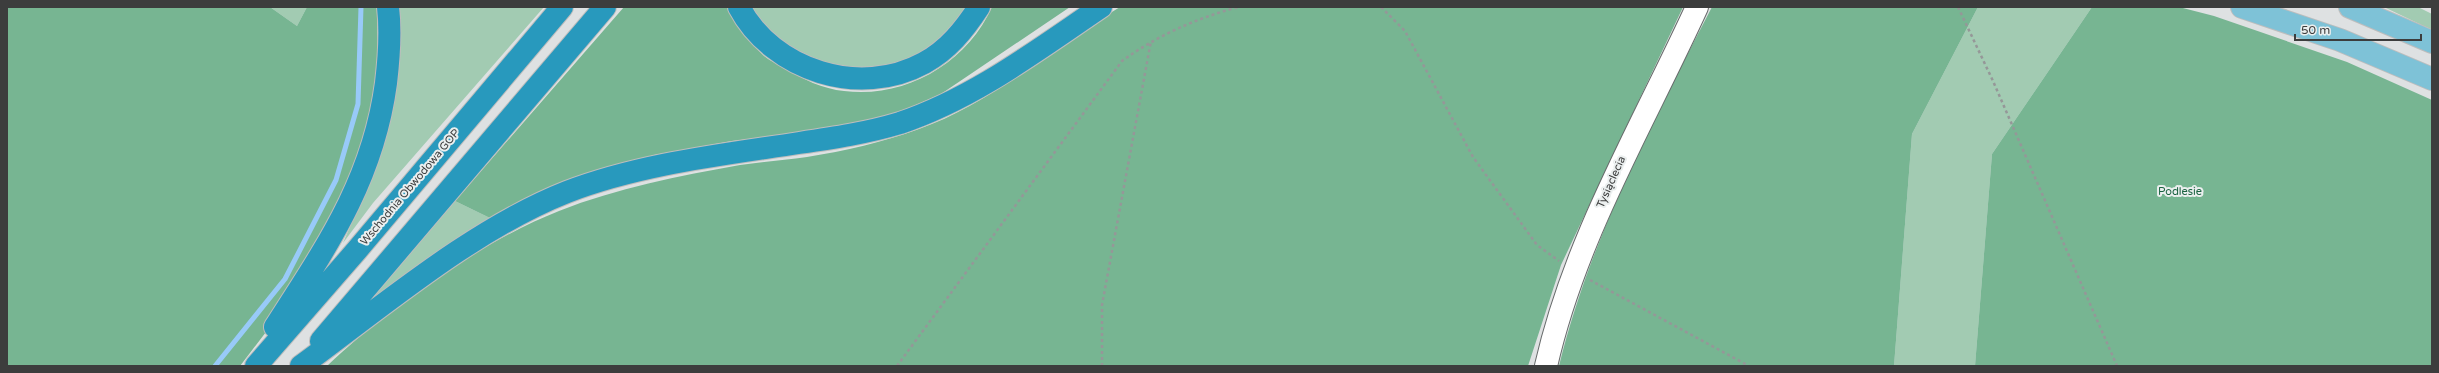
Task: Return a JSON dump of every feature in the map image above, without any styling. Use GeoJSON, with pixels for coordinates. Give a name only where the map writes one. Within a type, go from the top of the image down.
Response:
{"type":"FeatureCollection","features":[{"type":"Feature","properties":{"kind":"highway"},"geometry":{"type":"LineString","coordinates":[[250,366],[334,235],[361,180],[371,152],[383,105],[389,45],[388,7]]}},
{"type":"Feature","properties":{"kind":"highway","name":"Wschodnia Obwodowa GOP"},"geometry":{"type":"LineString","coordinates":[[256,366],[357,250],[562,7]]}},
{"type":"Feature","properties":{"kind":"highway"},"geometry":{"type":"LineString","coordinates":[[300,366],[605,7]]}},
{"type":"Feature","properties":{"kind":"highway"},"geometry":{"type":"LineString","coordinates":[[740,7],[757,32],[770,45],[796,62],[816,71],[840,77],[866,78],[905,71],[924,63],[960,35],[979,7]]}},
{"type":"Feature","properties":{"kind":"highway"},"geometry":{"type":"LineString","coordinates":[[300,366],[452,255],[534,207],[567,192],[672,163],[856,134],[904,121],[946,106],[974,91],[1101,7]]}},
{"type":"Feature","properties":{"kind":"main road"},"geometry":{"type":"LineString","coordinates":[[2242,7],[2340,40],[2432,79]]}},
{"type":"Feature","properties":{"kind":"main road"},"geometry":{"type":"LineString","coordinates":[[2350,7],[2432,42]]}},
{"type":"Feature","properties":{"kind":"street","name":"Tysiąclecia"},"geometry":{"type":"LineString","coordinates":[[1546,366],[1574,271],[1620,163],[1696,7]]}},
{"type":"Feature","properties":{"kind":"path"},"geometry":{"type":"LineString","coordinates":[[897,366],[1122,61],[1151,40],[1202,17],[1238,7]]}},
{"type":"Feature","properties":{"kind":"path"},"geometry":{"type":"LineString","coordinates":[[1381,7],[1405,31],[1473,157],[1509,208],[1537,244],[1574,271],[1748,366]]}},
{"type":"Feature","properties":{"kind":"path"},"geometry":{"type":"LineString","coordinates":[[1958,7],[1993,81],[2117,366]]}},
{"type":"Feature","properties":{"kind":"path"},"geometry":{"type":"LineString","coordinates":[[1102,366],[1102,305],[1151,40]]}},
{"type":"Feature","properties":{"kind":"green space"},"geometry":{"type":"Polygon","coordinates":[[[7,7],[270,7],[297,26],[307,7],[377,7],[378,71],[372,114],[350,186],[266,332],[240,366],[7,366],[7,7]]]}},
{"type":"Feature","properties":{"kind":"green space"},"geometry":{"type":"Polygon","coordinates":[[[270,7],[307,7],[297,26],[270,7]]]}},
{"type":"Feature","properties":{"kind":"green space"},"geometry":{"type":"Polygon","coordinates":[[[397,7],[544,7],[373,203],[343,243],[370,180],[397,7]]]}},
{"type":"Feature","properties":{"kind":"green space"},"geometry":{"type":"Polygon","coordinates":[[[624,7],[728,7],[740,27],[764,56],[798,76],[821,86],[836,90],[867,92],[889,89],[911,83],[932,73],[967,45],[981,27],[992,7],[1070,7],[941,94],[891,116],[810,132],[732,141],[654,155],[550,189],[490,218],[455,201],[624,7]]]}},
{"type":"Feature","properties":{"kind":"green space"},"geometry":{"type":"Polygon","coordinates":[[[751,7],[966,7],[956,23],[922,54],[875,69],[834,67],[787,46],[758,19],[751,7]]]}},
{"type":"Feature","properties":{"kind":"green space"},"geometry":{"type":"Polygon","coordinates":[[[1120,7],[1683,7],[1561,265],[1528,366],[327,366],[378,321],[407,299],[467,258],[529,224],[581,203],[626,189],[740,165],[835,152],[864,146],[919,129],[972,105],[997,90],[1120,7]]]}},
{"type":"Feature","properties":{"kind":"green space"},"geometry":{"type":"Polygon","coordinates":[[[1712,7],[1978,7],[1912,134],[1894,366],[1559,366],[1572,319],[1605,227],[1645,138],[1712,7]]]}},
{"type":"Feature","properties":{"kind":"green space"},"geometry":{"type":"Polygon","coordinates":[[[1978,7],[2092,7],[1992,154],[1975,366],[1894,366],[1912,134],[1978,7]]]}},
{"type":"Feature","properties":{"kind":"green space","name":"Podlesie"},"geometry":{"type":"Polygon","coordinates":[[[2092,7],[2179,7],[2214,16],[2347,62],[2432,100],[2432,366],[1975,366],[1992,154],[2092,7]]]}},
{"type":"Feature","properties":{"kind":"green space"},"geometry":{"type":"Polygon","coordinates":[[[2384,7],[2418,7],[2432,14],[2432,30],[2384,7]]]}},
{"type":"Feature","properties":{"kind":"green space"},"geometry":{"type":"Polygon","coordinates":[[[455,201],[490,218],[373,303],[372,296],[455,201]]]}},
{"type":"Feature","properties":{"kind":"waterway"},"geometry":{"type":"LineString","coordinates":[[215,366],[285,279],[336,180],[358,104],[361,7]]}}]}
